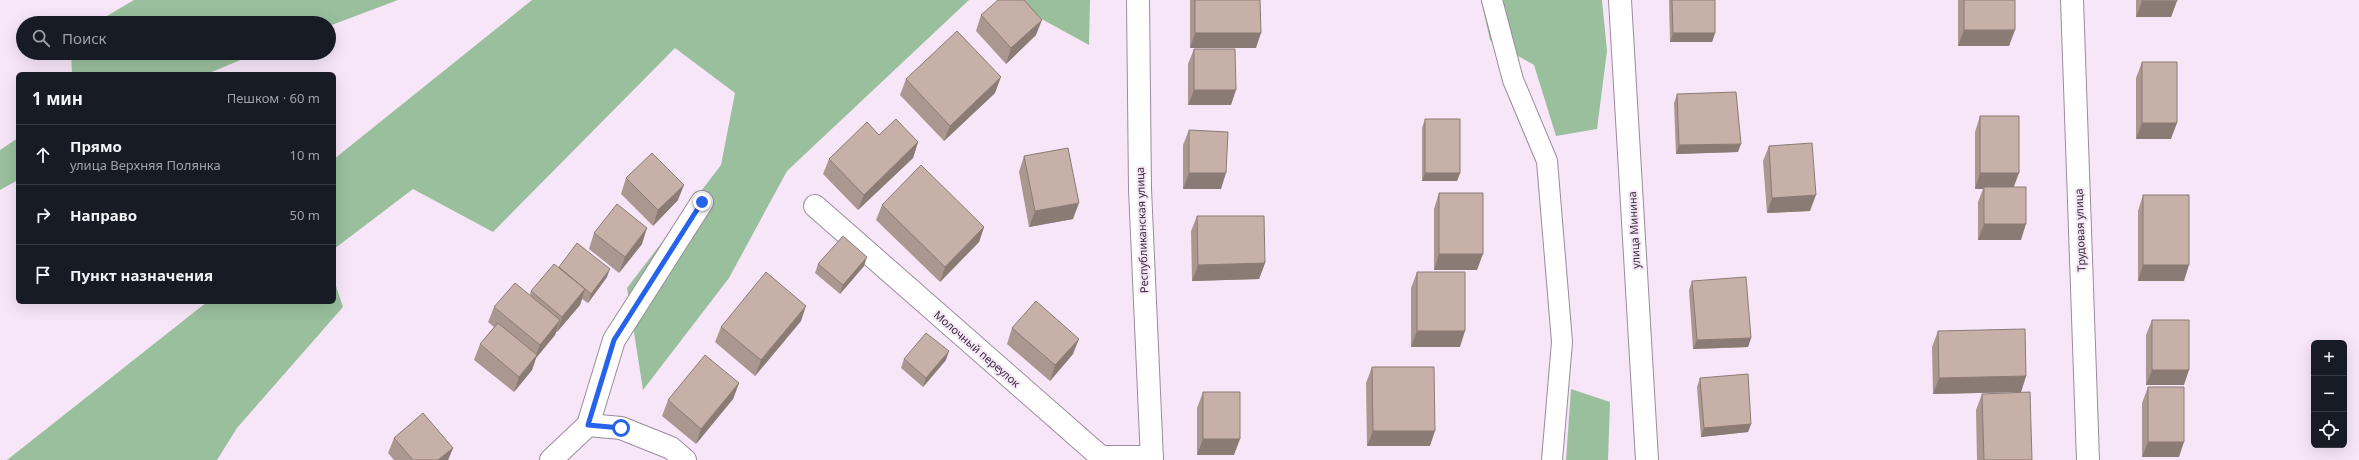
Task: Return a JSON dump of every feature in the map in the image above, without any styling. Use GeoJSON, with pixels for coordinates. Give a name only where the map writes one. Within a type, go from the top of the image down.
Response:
{"type":"FeatureCollection","features":[{"type":"Feature","properties":{"kind":"street","name":"Республиканская улица"},"geometry":{"type":"LineString","coordinates":[[1138,0],[1140,188],[1152,459]]}},
{"type":"Feature","properties":{"kind":"street","name":"улица Минина"},"geometry":{"type":"LineString","coordinates":[[1620,0],[1647,460]]}},
{"type":"Feature","properties":{"kind":"street","name":"Трудовая улица"},"geometry":{"type":"LineString","coordinates":[[2072,0],[2088,460]]}},
{"type":"Feature","properties":{"kind":"street"},"geometry":{"type":"LineString","coordinates":[[551,460],[588,425],[614,340],[702,202]]}},
{"type":"Feature","properties":{"kind":"street","name":"Молочный переулок"},"geometry":{"type":"LineString","coordinates":[[815,206],[1101,457],[1152,459]]}},
{"type":"Feature","properties":{"kind":"street"},"geometry":{"type":"LineString","coordinates":[[588,425],[621,428],[671,448],[685,460]]}},
{"type":"Feature","properties":{"kind":"lane"},"geometry":{"type":"LineString","coordinates":[[1492,0],[1513,80],[1547,161],[1562,342],[1552,460]]}},
{"type":"Feature","properties":{"kind":"green space"},"geometry":{"type":"Polygon","coordinates":[[[134,0],[398,0],[336,23],[336,16],[107,16],[134,0]]]}},
{"type":"Feature","properties":{"kind":"green space"},"geometry":{"type":"Polygon","coordinates":[[[532,0],[969,0],[787,171],[729,278],[643,390],[627,288],[721,165],[735,93],[675,48],[493,232],[413,189],[336,247],[336,157],[532,0]]]}},
{"type":"Feature","properties":{"kind":"green space"},"geometry":{"type":"Polygon","coordinates":[[[1007,0],[1090,0],[1089,45],[1007,0]]]}},
{"type":"Feature","properties":{"kind":"green space"},"geometry":{"type":"Polygon","coordinates":[[[1481,0],[1602,0],[1607,51],[1597,129],[1556,136],[1534,65],[1490,40],[1481,0]]]}},
{"type":"Feature","properties":{"kind":"green space"},"geometry":{"type":"Polygon","coordinates":[[[71,60],[240,60],[212,72],[72,72],[71,60]]]}},
{"type":"Feature","properties":{"kind":"green space"},"geometry":{"type":"Polygon","coordinates":[[[16,139],[16,181],[0,190],[0,150],[16,139]]]}},
{"type":"Feature","properties":{"kind":"green space"},"geometry":{"type":"Polygon","coordinates":[[[336,286],[343,307],[237,428],[217,460],[7,460],[204,304],[336,304],[336,286]]]}},
{"type":"Feature","properties":{"kind":"green space"},"geometry":{"type":"Polygon","coordinates":[[[1571,389],[1610,402],[1608,460],[1566,460],[1571,389]]]}},
{"type":"Feature","properties":{"kind":"building"},"geometry":{"type":"Polygon","coordinates":[[[998,0],[1024,0],[1042,20],[1011,48],[981,15],[998,0]]]}},
{"type":"Feature","properties":{"kind":"building"},"geometry":{"type":"Polygon","coordinates":[[[1195,0],[1260,0],[1261,33],[1195,33],[1195,0]]]}},
{"type":"Feature","properties":{"kind":"building"},"geometry":{"type":"Polygon","coordinates":[[[1672,0],[1715,0],[1715,33],[1673,33],[1672,0]]]}},
{"type":"Feature","properties":{"kind":"building"},"geometry":{"type":"Polygon","coordinates":[[[1964,0],[2015,0],[2015,30],[1964,30],[1964,0]]]}},
{"type":"Feature","properties":{"kind":"building"},"geometry":{"type":"Polygon","coordinates":[[[2177,0],[2177,1],[2142,1],[2177,0]]]}},
{"type":"Feature","properties":{"kind":"building"},"geometry":{"type":"Polygon","coordinates":[[[957,31],[1001,77],[950,126],[906,79],[957,31]]]}},
{"type":"Feature","properties":{"kind":"building"},"geometry":{"type":"Polygon","coordinates":[[[1194,49],[1235,49],[1236,90],[1194,90],[1194,49]]]}},
{"type":"Feature","properties":{"kind":"building"},"geometry":{"type":"Polygon","coordinates":[[[2142,62],[2177,62],[2177,123],[2142,123],[2142,62]]]}},
{"type":"Feature","properties":{"kind":"building"},"geometry":{"type":"Polygon","coordinates":[[[1736,92],[1741,144],[1679,145],[1677,94],[1736,92]]]}},
{"type":"Feature","properties":{"kind":"building"},"geometry":{"type":"Polygon","coordinates":[[[1980,116],[2019,116],[2019,173],[1980,173],[1980,116]]]}},
{"type":"Feature","properties":{"kind":"building"},"geometry":{"type":"Polygon","coordinates":[[[896,119],[918,142],[864,195],[829,159],[867,122],[879,135],[896,119]]]}},
{"type":"Feature","properties":{"kind":"building"},"geometry":{"type":"Polygon","coordinates":[[[1425,119],[1460,119],[1460,173],[1425,173],[1425,119]]]}},
{"type":"Feature","properties":{"kind":"building"},"geometry":{"type":"Polygon","coordinates":[[[1189,130],[1228,132],[1226,173],[1189,173],[1189,130]]]}},
{"type":"Feature","properties":{"kind":"building"},"geometry":{"type":"Polygon","coordinates":[[[1812,143],[1816,195],[1772,198],[1769,146],[1812,143]]]}},
{"type":"Feature","properties":{"kind":"building"},"geometry":{"type":"Polygon","coordinates":[[[1068,148],[1079,203],[1035,211],[1024,156],[1068,148]]]}},
{"type":"Feature","properties":{"kind":"building"},"geometry":{"type":"Polygon","coordinates":[[[652,153],[684,185],[658,210],[626,178],[652,153]]]}},
{"type":"Feature","properties":{"kind":"building"},"geometry":{"type":"Polygon","coordinates":[[[921,165],[984,227],[945,267],[882,205],[921,165]]]}},
{"type":"Feature","properties":{"kind":"building"},"geometry":{"type":"Polygon","coordinates":[[[1984,187],[2026,187],[2026,224],[1984,224],[1984,187]]]}},
{"type":"Feature","properties":{"kind":"building"},"geometry":{"type":"Polygon","coordinates":[[[1439,193],[1483,193],[1483,254],[1439,254],[1439,193]]]}},
{"type":"Feature","properties":{"kind":"building"},"geometry":{"type":"Polygon","coordinates":[[[2143,195],[2189,195],[2189,265],[2143,265],[2143,195]]]}},
{"type":"Feature","properties":{"kind":"building"},"geometry":{"type":"Polygon","coordinates":[[[617,204],[647,228],[625,257],[594,233],[617,204]]]}},
{"type":"Feature","properties":{"kind":"building"},"geometry":{"type":"Polygon","coordinates":[[[1197,216],[1264,216],[1265,263],[1198,265],[1197,216]]]}},
{"type":"Feature","properties":{"kind":"building"},"geometry":{"type":"Polygon","coordinates":[[[843,236],[867,257],[843,285],[818,264],[843,236]]]}},
{"type":"Feature","properties":{"kind":"building"},"geometry":{"type":"Polygon","coordinates":[[[577,243],[610,269],[591,294],[559,267],[577,243]]]}},
{"type":"Feature","properties":{"kind":"building"},"geometry":{"type":"Polygon","coordinates":[[[554,264],[585,289],[562,317],[531,291],[554,264]]]}},
{"type":"Feature","properties":{"kind":"building"},"geometry":{"type":"Polygon","coordinates":[[[766,272],[806,306],[761,360],[721,327],[766,272]]]}},
{"type":"Feature","properties":{"kind":"building"},"geometry":{"type":"Polygon","coordinates":[[[1417,272],[1465,272],[1465,331],[1417,331],[1417,272]]]}},
{"type":"Feature","properties":{"kind":"building"},"geometry":{"type":"Polygon","coordinates":[[[1746,277],[1751,338],[1697,340],[1692,281],[1746,277]]]}},
{"type":"Feature","properties":{"kind":"building"},"geometry":{"type":"Polygon","coordinates":[[[515,283],[560,320],[540,345],[494,307],[515,283]]]}},
{"type":"Feature","properties":{"kind":"building"},"geometry":{"type":"Polygon","coordinates":[[[1036,301],[1079,339],[1055,365],[1012,328],[1036,301]]]}},
{"type":"Feature","properties":{"kind":"building"},"geometry":{"type":"Polygon","coordinates":[[[2152,320],[2189,320],[2189,370],[2152,370],[2152,320]]]}},
{"type":"Feature","properties":{"kind":"building"},"geometry":{"type":"Polygon","coordinates":[[[498,323],[537,355],[519,377],[480,344],[498,323]]]}},
{"type":"Feature","properties":{"kind":"building"},"geometry":{"type":"Polygon","coordinates":[[[2025,329],[2026,376],[1939,378],[1938,331],[2025,329]]]}},
{"type":"Feature","properties":{"kind":"building"},"geometry":{"type":"Polygon","coordinates":[[[926,333],[949,351],[926,378],[904,359],[926,333]]]}},
{"type":"Feature","properties":{"kind":"building"},"geometry":{"type":"Polygon","coordinates":[[[705,355],[739,383],[701,429],[668,400],[705,355]]]}},
{"type":"Feature","properties":{"kind":"building"},"geometry":{"type":"Polygon","coordinates":[[[1372,367],[1434,367],[1435,431],[1373,431],[1372,367]]]}},
{"type":"Feature","properties":{"kind":"building"},"geometry":{"type":"Polygon","coordinates":[[[1748,374],[1751,424],[1704,428],[1700,378],[1748,374]]]}},
{"type":"Feature","properties":{"kind":"building"},"geometry":{"type":"Polygon","coordinates":[[[2148,387],[2184,387],[2184,442],[2148,442],[2148,387]]]}},
{"type":"Feature","properties":{"kind":"building"},"geometry":{"type":"Polygon","coordinates":[[[1203,392],[1240,392],[1240,439],[1203,439],[1203,392]]]}},
{"type":"Feature","properties":{"kind":"building"},"geometry":{"type":"Polygon","coordinates":[[[2030,392],[2032,460],[1984,460],[1982,394],[2030,392]]]}},
{"type":"Feature","properties":{"kind":"building"},"geometry":{"type":"Polygon","coordinates":[[[423,413],[453,448],[438,460],[413,460],[394,438],[423,413]]]}},
{"type":"Feature","properties":{"kind":"route"},"geometry":{"type":"LineString","coordinates":[[621,428],[588,425],[614,340],[702,202]]}}]}
